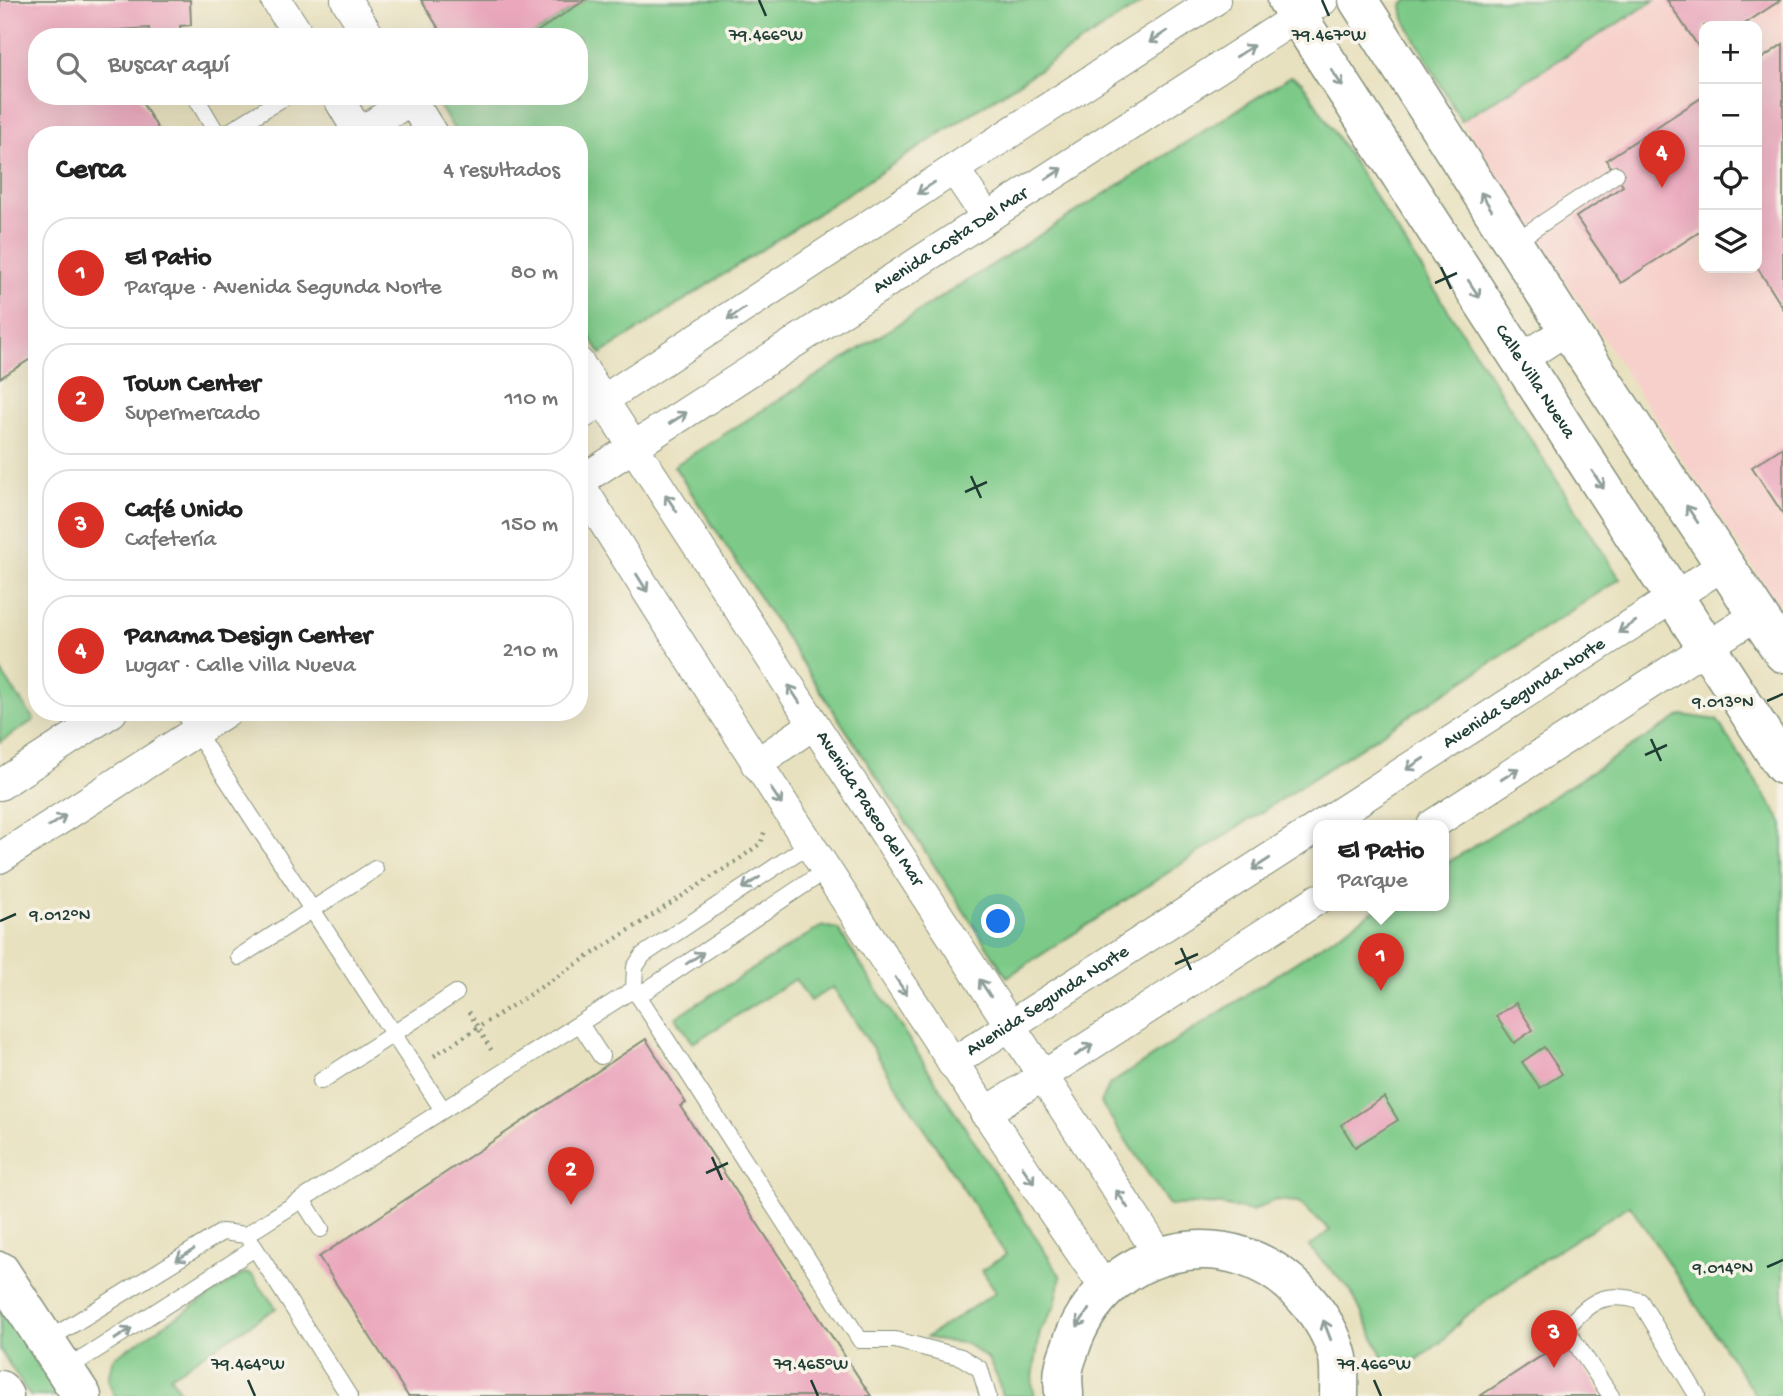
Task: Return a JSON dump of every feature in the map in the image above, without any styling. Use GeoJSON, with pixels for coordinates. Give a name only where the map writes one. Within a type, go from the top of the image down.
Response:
{"type":"FeatureCollection","features":[{"type":"Feature","properties":{"kind":"street"},"geometry":{"type":"LineString","coordinates":[[276,0],[294,28]]}},
{"type":"Feature","properties":{"kind":"street"},"geometry":{"type":"LineString","coordinates":[[346,0],[364,28]]}},
{"type":"Feature","properties":{"kind":"street"},"geometry":{"type":"LineString","coordinates":[[592,409],[1215,0]]}},
{"type":"Feature","properties":{"kind":"street"},"geometry":{"type":"LineString","coordinates":[[1358,0],[1568,329],[1773,631],[1707,647],[1440,820]]}},
{"type":"Feature","properties":{"kind":"street","name":"Avenida Costa Del Mar"},"geometry":{"type":"LineString","coordinates":[[588,477],[987,218],[1302,6]]}},
{"type":"Feature","properties":{"kind":"street","name":"Calle Villa Nueva"},"geometry":{"type":"LineString","coordinates":[[1302,6],[1520,360],[1783,765]]}},
{"type":"Feature","properties":{"kind":"street"},"geometry":{"type":"LineString","coordinates":[[342,105],[354,126]]}},
{"type":"Feature","properties":{"kind":"street"},"geometry":{"type":"LineString","coordinates":[[370,126],[400,105]]}},
{"type":"Feature","properties":{"kind":"street"},"geometry":{"type":"LineString","coordinates":[[414,105],[427,126]]}},
{"type":"Feature","properties":{"kind":"street"},"geometry":{"type":"LineString","coordinates":[[954,169],[987,218]]}},
{"type":"Feature","properties":{"kind":"street"},"geometry":{"type":"LineString","coordinates":[[1520,360],[1568,329]]}},
{"type":"Feature","properties":{"kind":"street","name":"Avenida Paseo del Mar"},"geometry":{"type":"LineString","coordinates":[[592,409],[635,446],[1160,1256]]}},
{"type":"Feature","properties":{"kind":"street"},"geometry":{"type":"LineString","coordinates":[[588,497],[825,872],[1105,1288]]}},
{"type":"Feature","properties":{"kind":"street","name":"Avenida Segunda Norte"},"geometry":{"type":"LineString","coordinates":[[1329,820],[1725,564]]}},
{"type":"Feature","properties":{"kind":"street"},"geometry":{"type":"LineString","coordinates":[[0,785],[98,721]]}},
{"type":"Feature","properties":{"kind":"street"},"geometry":{"type":"LineString","coordinates":[[0,859],[189,722]]}},
{"type":"Feature","properties":{"kind":"street"},"geometry":{"type":"LineString","coordinates":[[756,764],[814,724]]}},
{"type":"Feature","properties":{"kind":"street","name":"Avenida Segunda Norte"},"geometry":{"type":"LineString","coordinates":[[952,1063],[1313,831]]}},
{"type":"Feature","properties":{"kind":"street"},"geometry":{"type":"LineString","coordinates":[[985,1112],[1313,902]]}},
{"type":"Feature","properties":{"kind":"street"},"geometry":{"type":"LineString","coordinates":[[1064,1396],[1063,1370],[1078,1325],[1105,1288],[1131,1269],[1160,1256],[1206,1249],[1251,1258],[1291,1281],[1321,1316],[1338,1359],[1339,1396]]}},
{"type":"Feature","properties":{"kind":"street"},"geometry":{"type":"LineString","coordinates":[[0,1271],[64,1369]]}},
{"type":"Feature","properties":{"kind":"street"},"geometry":{"type":"LineString","coordinates":[[0,1390],[4,1396]]}},
{"type":"Feature","properties":{"kind":"lane"},"geometry":{"type":"LineString","coordinates":[[200,105],[212,126]]}},
{"type":"Feature","properties":{"kind":"lane"},"geometry":{"type":"LineString","coordinates":[[232,126],[270,105]]}},
{"type":"Feature","properties":{"kind":"lane"},"geometry":{"type":"LineString","coordinates":[[1513,243],[1616,174]]}},
{"type":"Feature","properties":{"kind":"lane"},"geometry":{"type":"LineString","coordinates":[[189,722],[443,1110]]}},
{"type":"Feature","properties":{"kind":"lane"},"geometry":{"type":"LineString","coordinates":[[808,845],[643,955],[635,967],[636,993],[860,1340],[895,1340],[961,1357],[980,1368],[988,1396]]}},
{"type":"Feature","properties":{"kind":"lane"},"geometry":{"type":"LineString","coordinates":[[239,957],[375,869]]}},
{"type":"Feature","properties":{"kind":"lane"},"geometry":{"type":"LineString","coordinates":[[64,1369],[251,1242],[302,1199],[580,1024],[636,993],[825,872]]}},
{"type":"Feature","properties":{"kind":"lane"},"geometry":{"type":"LineString","coordinates":[[321,1081],[456,993]]}},
{"type":"Feature","properties":{"kind":"lane"},"geometry":{"type":"LineString","coordinates":[[580,1024],[601,1056]]}},
{"type":"Feature","properties":{"kind":"lane"},"geometry":{"type":"LineString","coordinates":[[302,1199],[320,1229]]}},
{"type":"Feature","properties":{"kind":"lane"},"geometry":{"type":"LineString","coordinates":[[64,1369],[222,1232],[251,1242],[349,1396]]}},
{"type":"Feature","properties":{"kind":"lane"},"geometry":{"type":"LineString","coordinates":[[1611,1396],[1566,1329],[1579,1313],[1599,1299],[1620,1295],[1640,1301],[1697,1395]]}},
{"type":"Feature","properties":{"kind":"path"},"geometry":{"type":"LineString","coordinates":[[416,1068],[738,860],[761,843],[766,829],[764,819]]}},
{"type":"Feature","properties":{"kind":"path"},"geometry":{"type":"LineString","coordinates":[[456,993],[503,1072]]}},
{"type":"Feature","properties":{"kind":"shaded area"},"geometry":{"type":"Polygon","coordinates":[[[1655,0],[1783,0],[1783,613],[1461,121],[1655,0]]]}},
{"type":"Feature","properties":{"kind":"green space"},"geometry":{"type":"Polygon","coordinates":[[[585,0],[1146,0],[601,354],[588,334],[588,126],[452,126],[439,105],[588,105],[588,28],[543,28],[585,0]]]}},
{"type":"Feature","properties":{"kind":"green space"},"geometry":{"type":"Polygon","coordinates":[[[1408,0],[1655,0],[1461,121],[1404,19],[1402,6],[1408,0]]]}},
{"type":"Feature","properties":{"kind":"green space"},"geometry":{"type":"Polygon","coordinates":[[[1291,76],[1302,82],[1620,579],[1007,977],[674,466],[1291,76]]]}},
{"type":"Feature","properties":{"kind":"green space"},"geometry":{"type":"Polygon","coordinates":[[[0,670],[28,711],[28,721],[32,721],[0,742],[0,670]]]}},
{"type":"Feature","properties":{"kind":"green space"},"geometry":{"type":"Polygon","coordinates":[[[1682,715],[1717,720],[1783,824],[1783,1392],[1777,1396],[1756,1396],[1630,1205],[1544,1259],[1463,1318],[1442,1341],[1410,1365],[1383,1366],[1380,1350],[1351,1291],[1309,1247],[1330,1230],[1298,1202],[1275,1200],[1252,1211],[1216,1204],[1169,1205],[1101,1103],[1109,1085],[1374,911],[1449,911],[1449,862],[1682,715]]]}},
{"type":"Feature","properties":{"kind":"green space"},"geometry":{"type":"Polygon","coordinates":[[[822,926],[838,929],[1061,1277],[1055,1306],[1040,1331],[1032,1384],[1035,1396],[1002,1396],[989,1360],[966,1343],[927,1337],[996,1292],[982,1270],[1006,1255],[833,987],[810,1001],[795,979],[693,1043],[676,1017],[822,926]]]}},
{"type":"Feature","properties":{"kind":"green space"},"geometry":{"type":"Polygon","coordinates":[[[245,1273],[252,1275],[276,1308],[170,1376],[183,1396],[114,1396],[108,1379],[113,1358],[245,1273]]]}},
{"type":"Feature","properties":{"kind":"green space"},"geometry":{"type":"Polygon","coordinates":[[[0,1309],[58,1396],[30,1396],[0,1350],[0,1309]]]}},
{"type":"Feature","properties":{"kind":"building"},"geometry":{"type":"Polygon","coordinates":[[[0,0],[190,0],[191,25],[180,28],[28,28],[28,105],[144,105],[156,126],[28,126],[28,361],[0,378],[0,0]]]}},
{"type":"Feature","properties":{"kind":"building"},"geometry":{"type":"Polygon","coordinates":[[[421,0],[585,0],[543,28],[438,28],[421,0]]]}},
{"type":"Feature","properties":{"kind":"building"},"geometry":{"type":"Polygon","coordinates":[[[1667,0],[1781,0],[1749,21],[1699,21],[1699,48],[1667,0]]]}},
{"type":"Feature","properties":{"kind":"building"},"geometry":{"type":"Polygon","coordinates":[[[1783,44],[1783,308],[1761,273],[1762,59],[1783,44]]]}},
{"type":"Feature","properties":{"kind":"building"},"geometry":{"type":"Polygon","coordinates":[[[1699,99],[1699,232],[1621,283],[1576,217],[1623,186],[1606,160],[1699,99]]]}},
{"type":"Feature","properties":{"kind":"building"},"geometry":{"type":"Polygon","coordinates":[[[1783,447],[1783,514],[1752,467],[1783,447]]]}},
{"type":"Feature","properties":{"kind":"building"},"geometry":{"type":"Polygon","coordinates":[[[1516,1003],[1533,1030],[1514,1043],[1496,1016],[1516,1003]]]}},
{"type":"Feature","properties":{"kind":"building"},"geometry":{"type":"Polygon","coordinates":[[[646,1039],[686,1103],[680,1106],[871,1396],[408,1396],[319,1257],[646,1039]]]}},
{"type":"Feature","properties":{"kind":"building"},"geometry":{"type":"Polygon","coordinates":[[[1544,1047],[1562,1074],[1540,1088],[1522,1062],[1544,1047]]]}},
{"type":"Feature","properties":{"kind":"building"},"geometry":{"type":"Polygon","coordinates":[[[1384,1097],[1398,1120],[1355,1147],[1341,1125],[1384,1097]]]}},
{"type":"Feature","properties":{"kind":"building"},"geometry":{"type":"Polygon","coordinates":[[[1566,1340],[1603,1396],[1480,1396],[1566,1340]]]}},
{"type":"Feature","properties":{"kind":"place","name":"Panama Design Center"},"geometry":{"type":"Point","coordinates":[1662,188]}},
{"type":"Feature","properties":{"kind":"place","name":"El Patio"},"geometry":{"type":"Point","coordinates":[1381,991]}},
{"type":"Feature","properties":{"kind":"place","name":"Town Center"},"geometry":{"type":"Point","coordinates":[571,1205]}},
{"type":"Feature","properties":{"kind":"place","name":"Café Unido"},"geometry":{"type":"Point","coordinates":[1554,1368]}}]}
